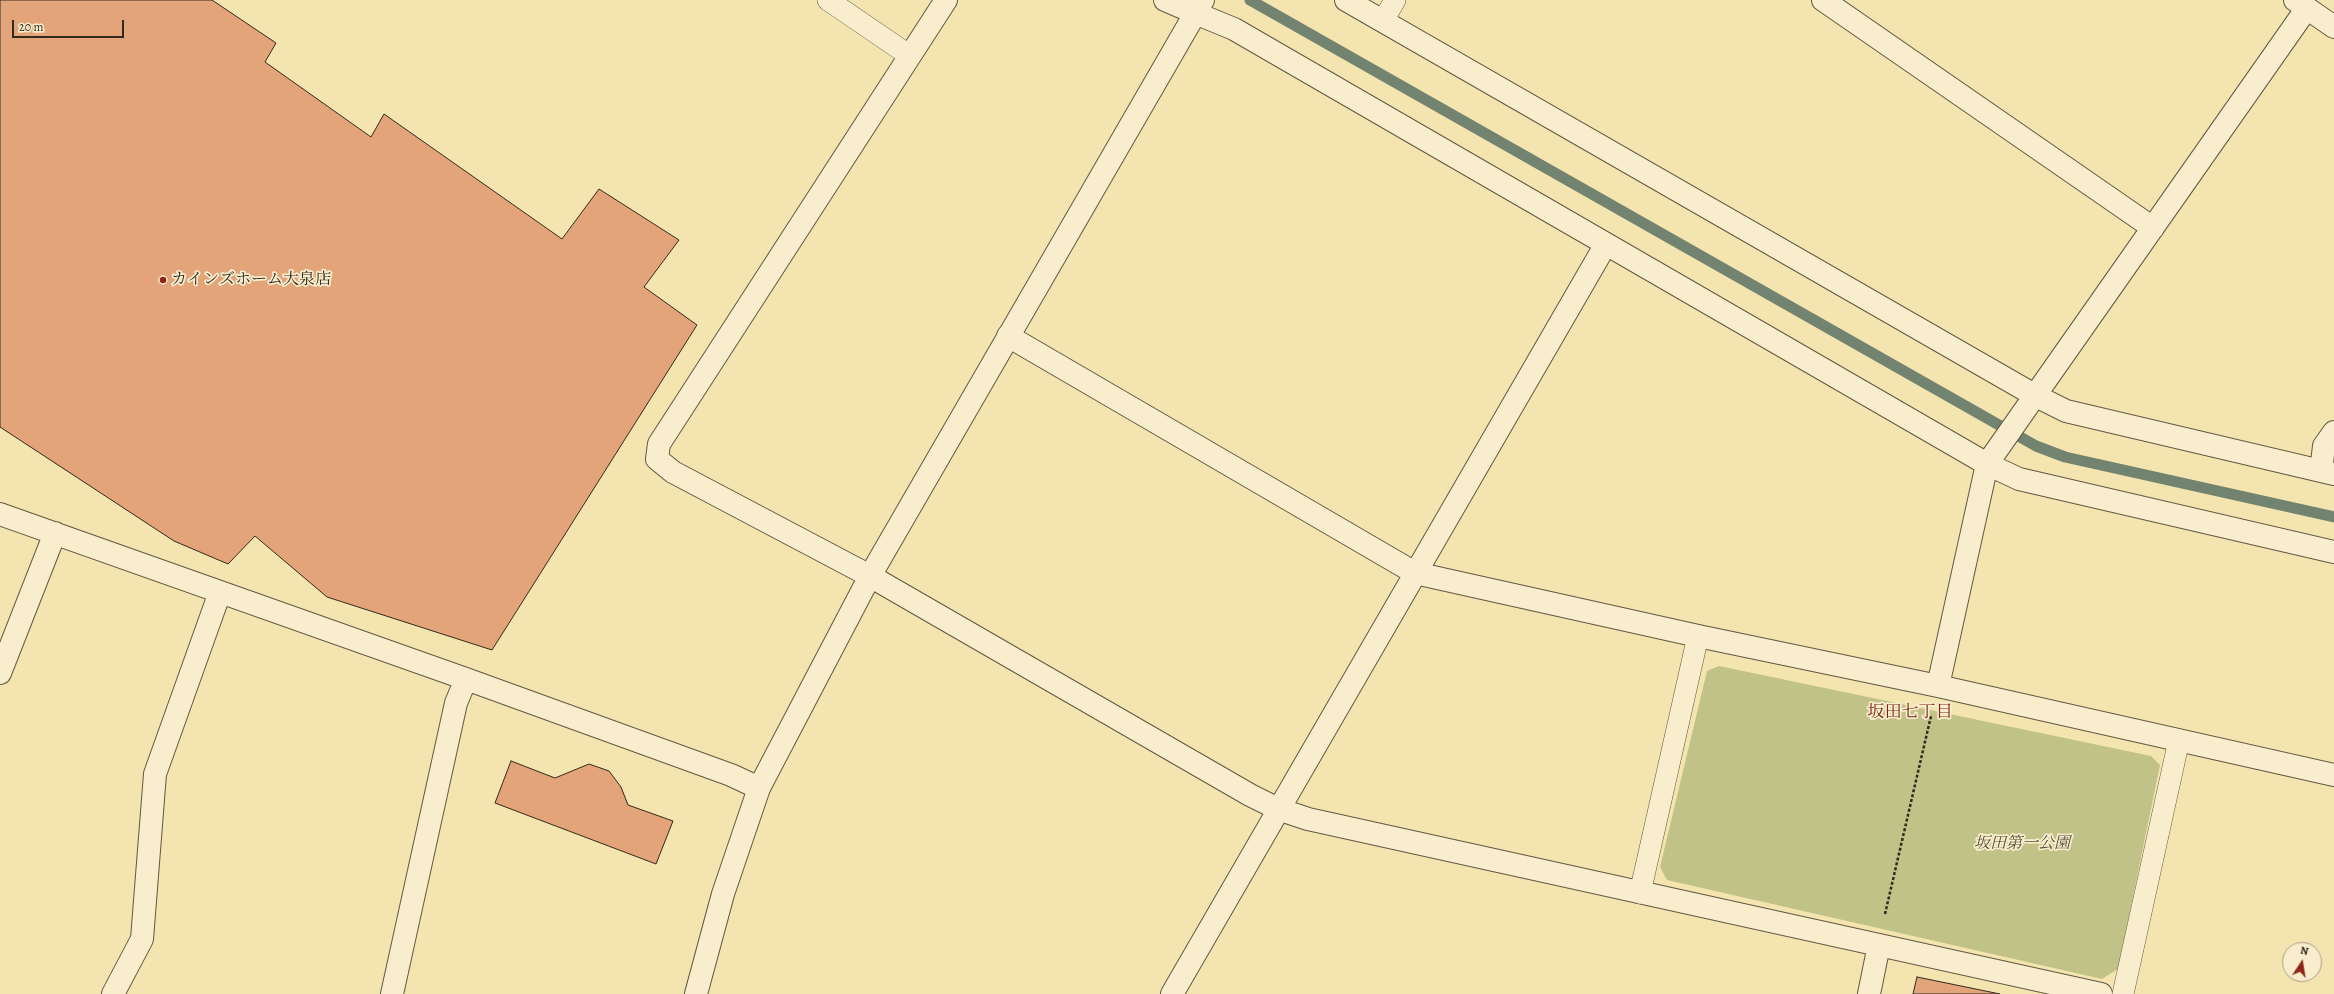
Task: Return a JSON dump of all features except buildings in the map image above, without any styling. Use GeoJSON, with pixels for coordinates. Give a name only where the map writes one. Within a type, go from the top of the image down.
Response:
{"type":"FeatureCollection","features":[{"type":"Feature","properties":{"kind":"street"},"geometry":{"type":"LineString","coordinates":[[946,0],[659,444],[658,459],[673,472],[870,576],[1250,795],[1278,809],[1308,819],[2101,994]]}},
{"type":"Feature","properties":{"kind":"street"},"geometry":{"type":"LineString","coordinates":[[1165,0],[1199,7],[1234,29],[1606,244],[1991,458],[2019,479],[2334,552]]}},
{"type":"Feature","properties":{"kind":"street"},"geometry":{"type":"LineString","coordinates":[[1346,0],[2030,403],[2327,472],[2324,446],[2334,432]]}},
{"type":"Feature","properties":{"kind":"street"},"geometry":{"type":"LineString","coordinates":[[1823,0],[2153,228]]}},
{"type":"Feature","properties":{"kind":"street"},"geometry":{"type":"LineString","coordinates":[[1938,686],[1991,458],[2153,228],[2301,4],[2334,27]]}},
{"type":"Feature","properties":{"kind":"street"},"geometry":{"type":"LineString","coordinates":[[696,994],[723,894],[759,788],[870,576],[1199,7]]}},
{"type":"Feature","properties":{"kind":"street"},"geometry":{"type":"LineString","coordinates":[[1172,994],[1606,244]]}},
{"type":"Feature","properties":{"kind":"street"},"geometry":{"type":"LineString","coordinates":[[1008,336],[1415,573],[1698,636],[1938,686],[2334,774]]}},
{"type":"Feature","properties":{"kind":"street"},"geometry":{"type":"LineString","coordinates":[[0,514],[466,679],[731,775],[759,788]]}},
{"type":"Feature","properties":{"kind":"street"},"geometry":{"type":"LineString","coordinates":[[0,673],[55,533]]}},
{"type":"Feature","properties":{"kind":"street"},"geometry":{"type":"LineString","coordinates":[[113,994],[142,939],[155,774],[220,592]]}},
{"type":"Feature","properties":{"kind":"street"},"geometry":{"type":"LineString","coordinates":[[392,994],[456,703],[466,679]]}},
{"type":"Feature","properties":{"kind":"street"},"geometry":{"type":"LineString","coordinates":[[1869,994],[1880,945]]}},
{"type":"Feature","properties":{"kind":"lane"},"geometry":{"type":"LineString","coordinates":[[828,0],[910,56]]}},
{"type":"Feature","properties":{"kind":"lane"},"geometry":{"type":"LineString","coordinates":[[1383,21],[1395,0]]}},
{"type":"Feature","properties":{"kind":"lane"},"geometry":{"type":"LineString","coordinates":[[1640,893],[1698,636]]}},
{"type":"Feature","properties":{"kind":"lane"},"geometry":{"type":"LineString","coordinates":[[2123,994],[2179,740]]}},
{"type":"Feature","properties":{"kind":"path"},"geometry":{"type":"LineString","coordinates":[[1883,920],[1932,710]]}},
{"type":"Feature","properties":{"kind":"green space","name":"坂田第一公園"},"geometry":{"type":"Polygon","coordinates":[[[1719,666],[2151,756],[2160,765],[2118,969],[2102,979],[1667,880],[1660,867],[1707,671],[1719,666]]]}},
{"type":"Feature","properties":{"kind":"waterway"},"geometry":{"type":"LineString","coordinates":[[1250,0],[2036,446],[2065,457],[2334,517]]}},
{"type":"Feature","properties":{"kind":"place","name":"カインズホーム大泉店"},"geometry":{"type":"Point","coordinates":[163,280]}},
{"type":"Feature","properties":{"kind":"district","name":"坂田七丁目"},"geometry":{"type":"Point","coordinates":[1910,713]}}]}
